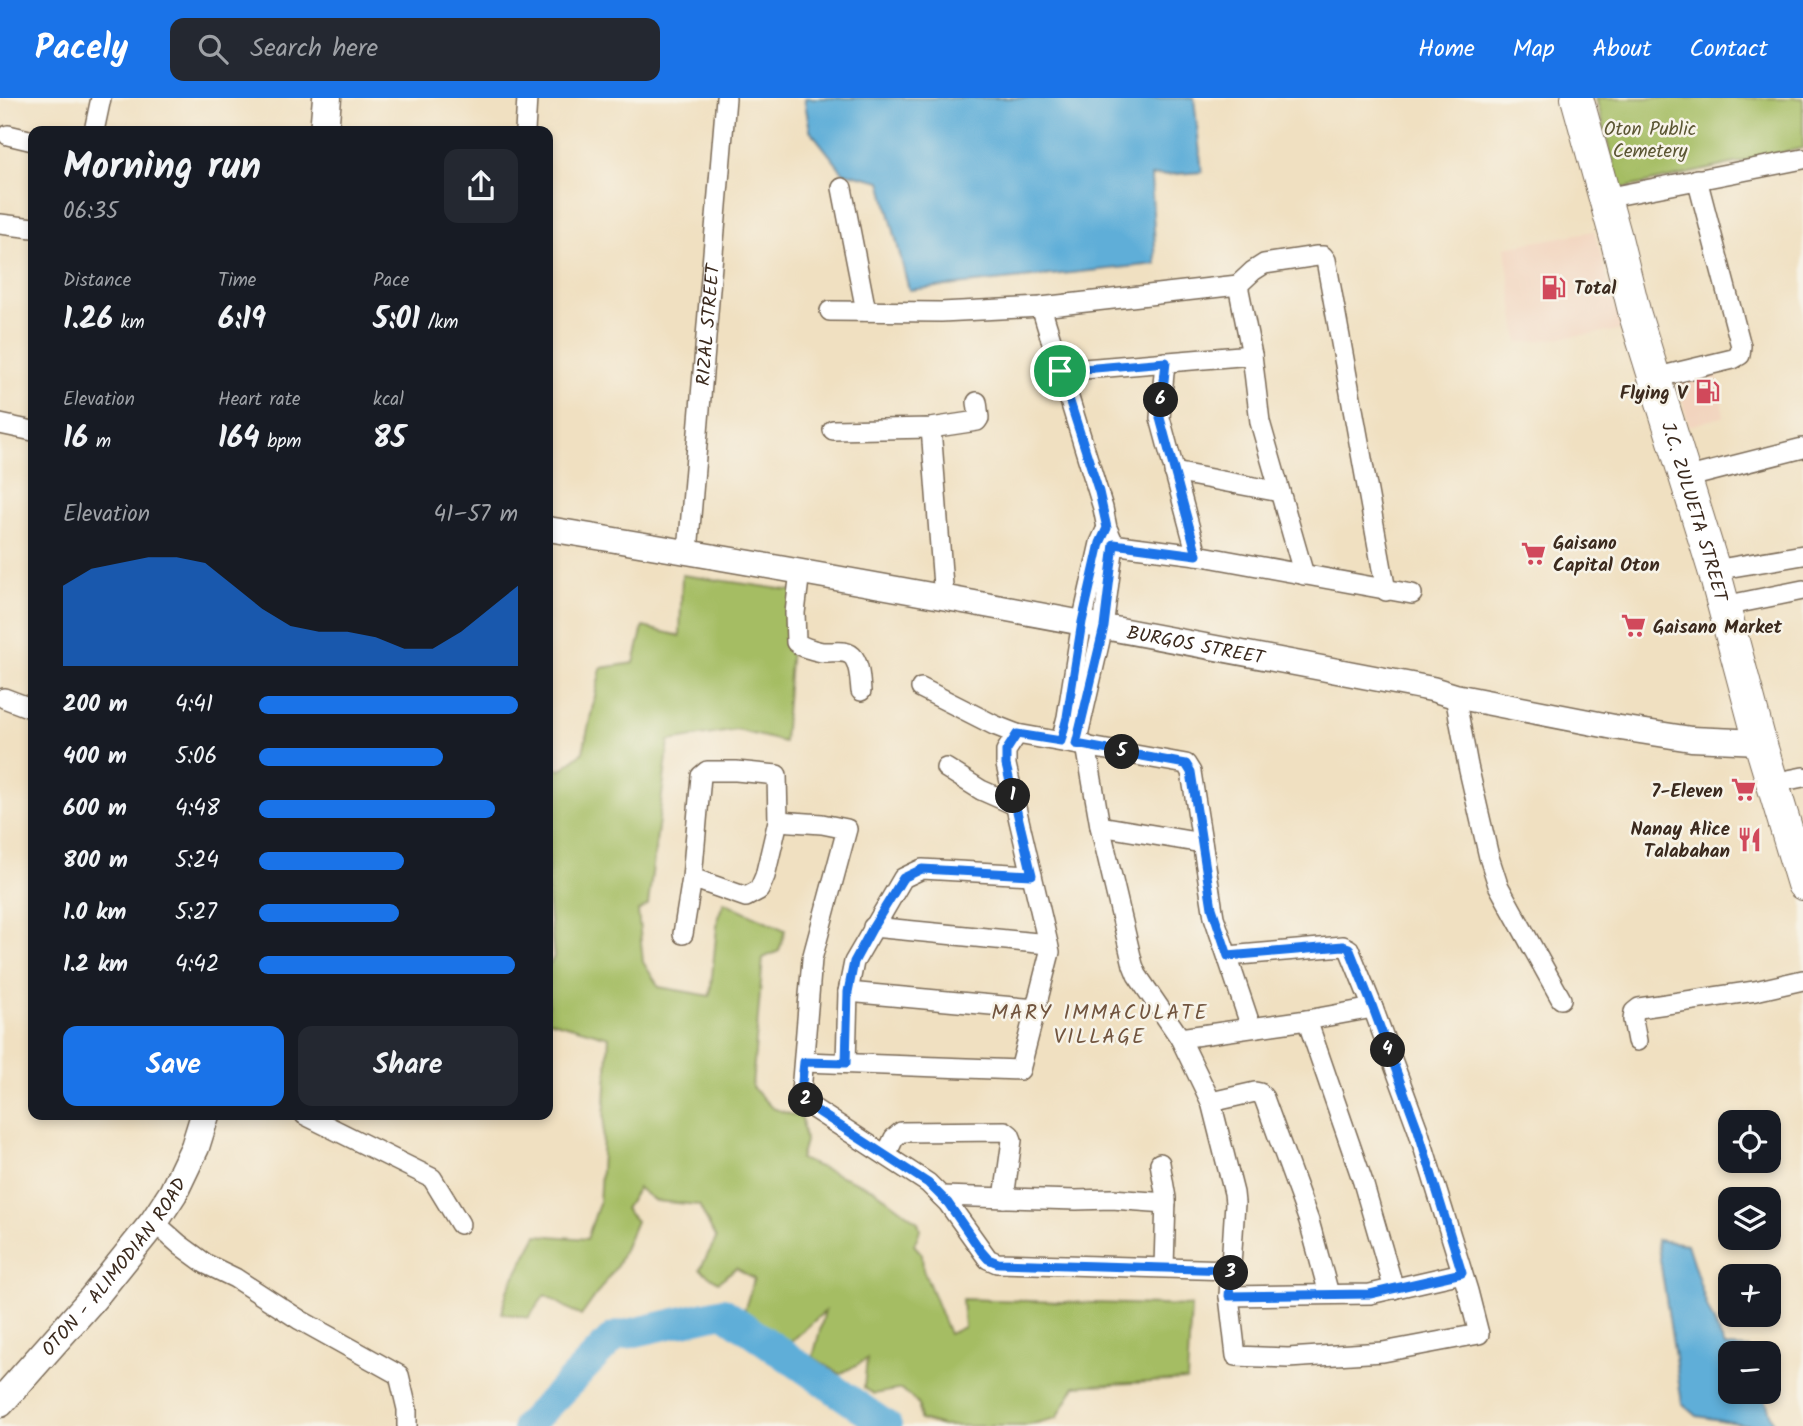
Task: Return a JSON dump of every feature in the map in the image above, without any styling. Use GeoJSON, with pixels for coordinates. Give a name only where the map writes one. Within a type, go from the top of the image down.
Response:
{"type":"FeatureCollection","features":[{"type":"Feature","properties":{"kind":"main road"},"geometry":{"type":"LineString","coordinates":[[324,126],[327,98]]}},
{"type":"Feature","properties":{"kind":"main road","name":"J.C. ZULUETA STREET"},"geometry":{"type":"LineString","coordinates":[[1577,98],[1635,315],[1714,570],[1759,742],[1802,880]]}},
{"type":"Feature","properties":{"kind":"main road","name":"OTON - ALIMODIAN ROAD"},"geometry":{"type":"LineString","coordinates":[[0,1403],[93,1298],[154,1222],[173,1193],[203,1120]]}},
{"type":"Feature","properties":{"kind":"street"},"geometry":{"type":"LineString","coordinates":[[95,126],[101,98]]}},
{"type":"Feature","properties":{"kind":"street"},"geometry":{"type":"LineString","coordinates":[[524,126],[527,98]]}},
{"type":"Feature","properties":{"kind":"street","name":"RIZAL STREET"},"geometry":{"type":"LineString","coordinates":[[688,552],[726,98]]}},
{"type":"Feature","properties":{"kind":"street"},"geometry":{"type":"LineString","coordinates":[[8,135],[28,140]]}},
{"type":"Feature","properties":{"kind":"street"},"geometry":{"type":"LineString","coordinates":[[1605,198],[1803,159]]}},
{"type":"Feature","properties":{"kind":"street"},"geometry":{"type":"LineString","coordinates":[[1654,378],[1734,359],[1740,355],[1741,346],[1697,179]]}},
{"type":"Feature","properties":{"kind":"street"},"geometry":{"type":"LineString","coordinates":[[842,188],[866,311]]}},
{"type":"Feature","properties":{"kind":"street"},"geometry":{"type":"LineString","coordinates":[[0,224],[28,227]]}},
{"type":"Feature","properties":{"kind":"street"},"geometry":{"type":"LineString","coordinates":[[830,311],[941,312],[1041,307],[1238,285],[1264,264],[1323,256],[1326,260],[1386,591]]}},
{"type":"Feature","properties":{"kind":"street"},"geometry":{"type":"LineString","coordinates":[[1238,285],[1252,355],[1260,422],[1304,575]]}},
{"type":"Feature","properties":{"kind":"street"},"geometry":{"type":"LineString","coordinates":[[1041,307],[1101,500],[1107,538],[1093,624],[1067,717],[1100,826],[1133,965],[1180,1038],[1211,1102],[1235,1203],[1229,1296],[1236,1356],[1288,1358],[1383,1352],[1479,1334],[1418,1130],[1349,948],[1343,946],[1228,956]]}},
{"type":"Feature","properties":{"kind":"street"},"geometry":{"type":"LineString","coordinates":[[1060,371],[1252,355]]}},
{"type":"Feature","properties":{"kind":"street"},"geometry":{"type":"LineString","coordinates":[[1166,362],[1160,418],[1197,555]]}},
{"type":"Feature","properties":{"kind":"street"},"geometry":{"type":"LineString","coordinates":[[834,430],[931,428],[977,421],[977,402]]}},
{"type":"Feature","properties":{"kind":"street"},"geometry":{"type":"LineString","coordinates":[[0,424],[28,430]]}},
{"type":"Feature","properties":{"kind":"street"},"geometry":{"type":"LineString","coordinates":[[931,428],[944,598]]}},
{"type":"Feature","properties":{"kind":"street"},"geometry":{"type":"LineString","coordinates":[[1685,478],[1803,448]]}},
{"type":"Feature","properties":{"kind":"street"},"geometry":{"type":"LineString","coordinates":[[1174,472],[1280,492]]}},
{"type":"Feature","properties":{"kind":"street","name":"BURGOS STREET"},"geometry":{"type":"LineString","coordinates":[[553,530],[1093,624],[1433,689],[1455,696],[1614,727],[1691,739],[1759,742]]}},
{"type":"Feature","properties":{"kind":"street"},"geometry":{"type":"LineString","coordinates":[[1107,538],[1412,594]]}},
{"type":"Feature","properties":{"kind":"street"},"geometry":{"type":"LineString","coordinates":[[1714,570],[1803,555]]}},
{"type":"Feature","properties":{"kind":"street"},"geometry":{"type":"LineString","coordinates":[[800,571],[795,613],[796,642],[821,651],[849,653],[855,659],[862,691]]}},
{"type":"Feature","properties":{"kind":"street"},"geometry":{"type":"LineString","coordinates":[[1724,606],[1803,590]]}},
{"type":"Feature","properties":{"kind":"street"},"geometry":{"type":"LineString","coordinates":[[921,688],[1017,734],[1186,764],[1191,772],[1214,917],[1251,1027]]}},
{"type":"Feature","properties":{"kind":"street"},"geometry":{"type":"LineString","coordinates":[[1455,696],[1468,766],[1498,885],[1561,999]]}},
{"type":"Feature","properties":{"kind":"street"},"geometry":{"type":"LineString","coordinates":[[4,698],[28,707]]}},
{"type":"Feature","properties":{"kind":"street"},"geometry":{"type":"LineString","coordinates":[[804,1062],[1020,1070],[1050,952],[1006,765],[1006,751],[1017,734]]}},
{"type":"Feature","properties":{"kind":"street"},"geometry":{"type":"LineString","coordinates":[[946,768],[981,790],[1015,805]]}},
{"type":"Feature","properties":{"kind":"street"},"geometry":{"type":"LineString","coordinates":[[683,934],[692,878],[701,776],[707,771],[778,775],[778,821],[759,890],[747,897],[692,878]]}},
{"type":"Feature","properties":{"kind":"street"},"geometry":{"type":"LineString","coordinates":[[1773,783],[1803,776]]}},
{"type":"Feature","properties":{"kind":"street"},"geometry":{"type":"LineString","coordinates":[[778,821],[847,829],[812,959],[801,1092],[808,1105],[928,1183],[948,1203],[981,1251],[988,1259],[998,1263],[1231,1270]]}},
{"type":"Feature","properties":{"kind":"street"},"geometry":{"type":"LineString","coordinates":[[1100,826],[1202,843]]}},
{"type":"Feature","properties":{"kind":"street"},"geometry":{"type":"LineString","coordinates":[[846,1063],[848,992],[854,962],[903,878],[922,869],[1032,875]]}},
{"type":"Feature","properties":{"kind":"street"},"geometry":{"type":"LineString","coordinates":[[873,927],[1048,944]]}},
{"type":"Feature","properties":{"kind":"street"},"geometry":{"type":"LineString","coordinates":[[1637,1041],[1633,1020],[1634,1012],[1639,1008],[1755,991],[1803,980]]}},
{"type":"Feature","properties":{"kind":"street"},"geometry":{"type":"LineString","coordinates":[[848,992],[1036,1009]]}},
{"type":"Feature","properties":{"kind":"street"},"geometry":{"type":"LineString","coordinates":[[1180,1038],[1373,1008]]}},
{"type":"Feature","properties":{"kind":"street"},"geometry":{"type":"LineString","coordinates":[[1307,1020],[1363,1182],[1394,1289]]}},
{"type":"Feature","properties":{"kind":"street"},"geometry":{"type":"LineString","coordinates":[[1211,1102],[1255,1092],[1264,1098],[1309,1221],[1329,1294]]}},
{"type":"Feature","properties":{"kind":"street"},"geometry":{"type":"LineString","coordinates":[[315,1120],[432,1178],[460,1224]]}},
{"type":"Feature","properties":{"kind":"street"},"geometry":{"type":"LineString","coordinates":[[886,1155],[894,1138],[901,1132],[1005,1131],[1012,1140],[1004,1198]]}},
{"type":"Feature","properties":{"kind":"street"},"geometry":{"type":"LineString","coordinates":[[1160,1163],[1166,1203],[1164,1267]]}},
{"type":"Feature","properties":{"kind":"street"},"geometry":{"type":"LineString","coordinates":[[941,1196],[1112,1199],[1166,1203]]}},
{"type":"Feature","properties":{"kind":"street"},"geometry":{"type":"LineString","coordinates":[[154,1222],[206,1264],[235,1278],[300,1320],[399,1375],[407,1409],[407,1426]]}},
{"type":"Feature","properties":{"kind":"street"},"geometry":{"type":"LineString","coordinates":[[1229,1296],[1370,1294],[1462,1273]]}},
{"type":"Feature","properties":{"kind":"shaded area"},"geometry":{"type":"Polygon","coordinates":[[[1594,231],[1622,330],[1518,343],[1505,247],[1594,231]]]}},
{"type":"Feature","properties":{"kind":"shaded area"},"geometry":{"type":"Polygon","coordinates":[[[1716,370],[1724,416],[1689,426],[1676,377],[1716,370]]]}},
{"type":"Feature","properties":{"kind":"green space","name":"Oton Public Cemetery"},"geometry":{"type":"Polygon","coordinates":[[[1596,98],[1803,98],[1803,148],[1620,189],[1596,98]]]}},
{"type":"Feature","properties":{"kind":"green space"},"geometry":{"type":"Polygon","coordinates":[[[682,575],[795,591],[784,742],[737,730],[669,741],[648,905],[638,911],[643,962],[659,987],[710,996],[718,917],[724,902],[785,930],[779,951],[763,958],[752,1087],[772,1108],[802,1118],[805,1141],[800,1159],[875,1190],[918,1222],[920,1230],[914,1245],[922,1254],[923,1269],[949,1334],[964,1327],[962,1299],[1191,1306],[1187,1380],[1075,1386],[1057,1418],[1024,1426],[943,1426],[920,1420],[919,1405],[902,1389],[874,1394],[864,1388],[867,1359],[840,1374],[813,1357],[825,1311],[773,1358],[738,1331],[754,1279],[736,1268],[718,1282],[700,1269],[716,1239],[699,1205],[655,1201],[638,1188],[625,1209],[636,1221],[618,1264],[581,1316],[545,1295],[528,1318],[502,1313],[507,1291],[537,1235],[587,1239],[599,1203],[609,1037],[553,1021],[553,768],[561,770],[583,752],[601,668],[634,663],[643,627],[680,636],[682,575]]]}},
{"type":"Feature","properties":{"kind":"water"},"geometry":{"type":"Polygon","coordinates":[[[804,98],[1194,98],[1202,172],[1151,176],[1156,264],[909,290],[881,181],[843,172],[810,130],[804,98]]]}},
{"type":"Feature","properties":{"kind":"water"},"geometry":{"type":"Polygon","coordinates":[[[1657,1240],[1687,1244],[1708,1309],[1722,1341],[1718,1341],[1718,1404],[1767,1404],[1774,1426],[1754,1426],[1697,1416],[1682,1403],[1657,1240]]]}},
{"type":"Feature","properties":{"kind":"waterway"},"geometry":{"type":"LineString","coordinates":[[527,1426],[614,1337],[723,1312],[887,1426]]}},
{"type":"Feature","properties":{"kind":"place","name":"Total"},"geometry":{"type":"Point","coordinates":[1554,287]}},
{"type":"Feature","properties":{"kind":"place","name":"Flying V"},"geometry":{"type":"Point","coordinates":[1707,392]}},
{"type":"Feature","properties":{"kind":"place","name":"Gaisano Capital Oton"},"geometry":{"type":"Point","coordinates":[1533,553]}},
{"type":"Feature","properties":{"kind":"place","name":"Gaisano Market"},"geometry":{"type":"Point","coordinates":[1633,626]}},
{"type":"Feature","properties":{"kind":"place","name":"7-Eleven"},"geometry":{"type":"Point","coordinates":[1743,790]}},
{"type":"Feature","properties":{"kind":"place","name":"Nanay Alice Talabahan"},"geometry":{"type":"Point","coordinates":[1750,839]}},
{"type":"Feature","properties":{"kind":"district","name":"MARY IMMACULATE VILLAGE"},"geometry":{"type":"Point","coordinates":[1100,1024]}},
{"type":"Feature","properties":{"kind":"route"},"geometry":{"type":"LineString","coordinates":[[1166,362],[1160,418],[1197,555],[1114,544],[1104,627],[1076,744],[1186,764],[1191,772],[1214,917],[1228,956],[1343,946],[1349,948],[1418,1130],[1462,1273],[1370,1294],[1229,1296],[1231,1270],[998,1263],[988,1259],[981,1251],[948,1203],[928,1183],[808,1105],[801,1092],[804,1062],[846,1063],[848,992],[854,962],[903,878],[922,869],[1032,875],[1006,765],[1006,751],[1017,734],[1061,741],[1082,622],[1100,543],[1107,528],[1099,492],[1060,371],[1166,362]]}}]}
